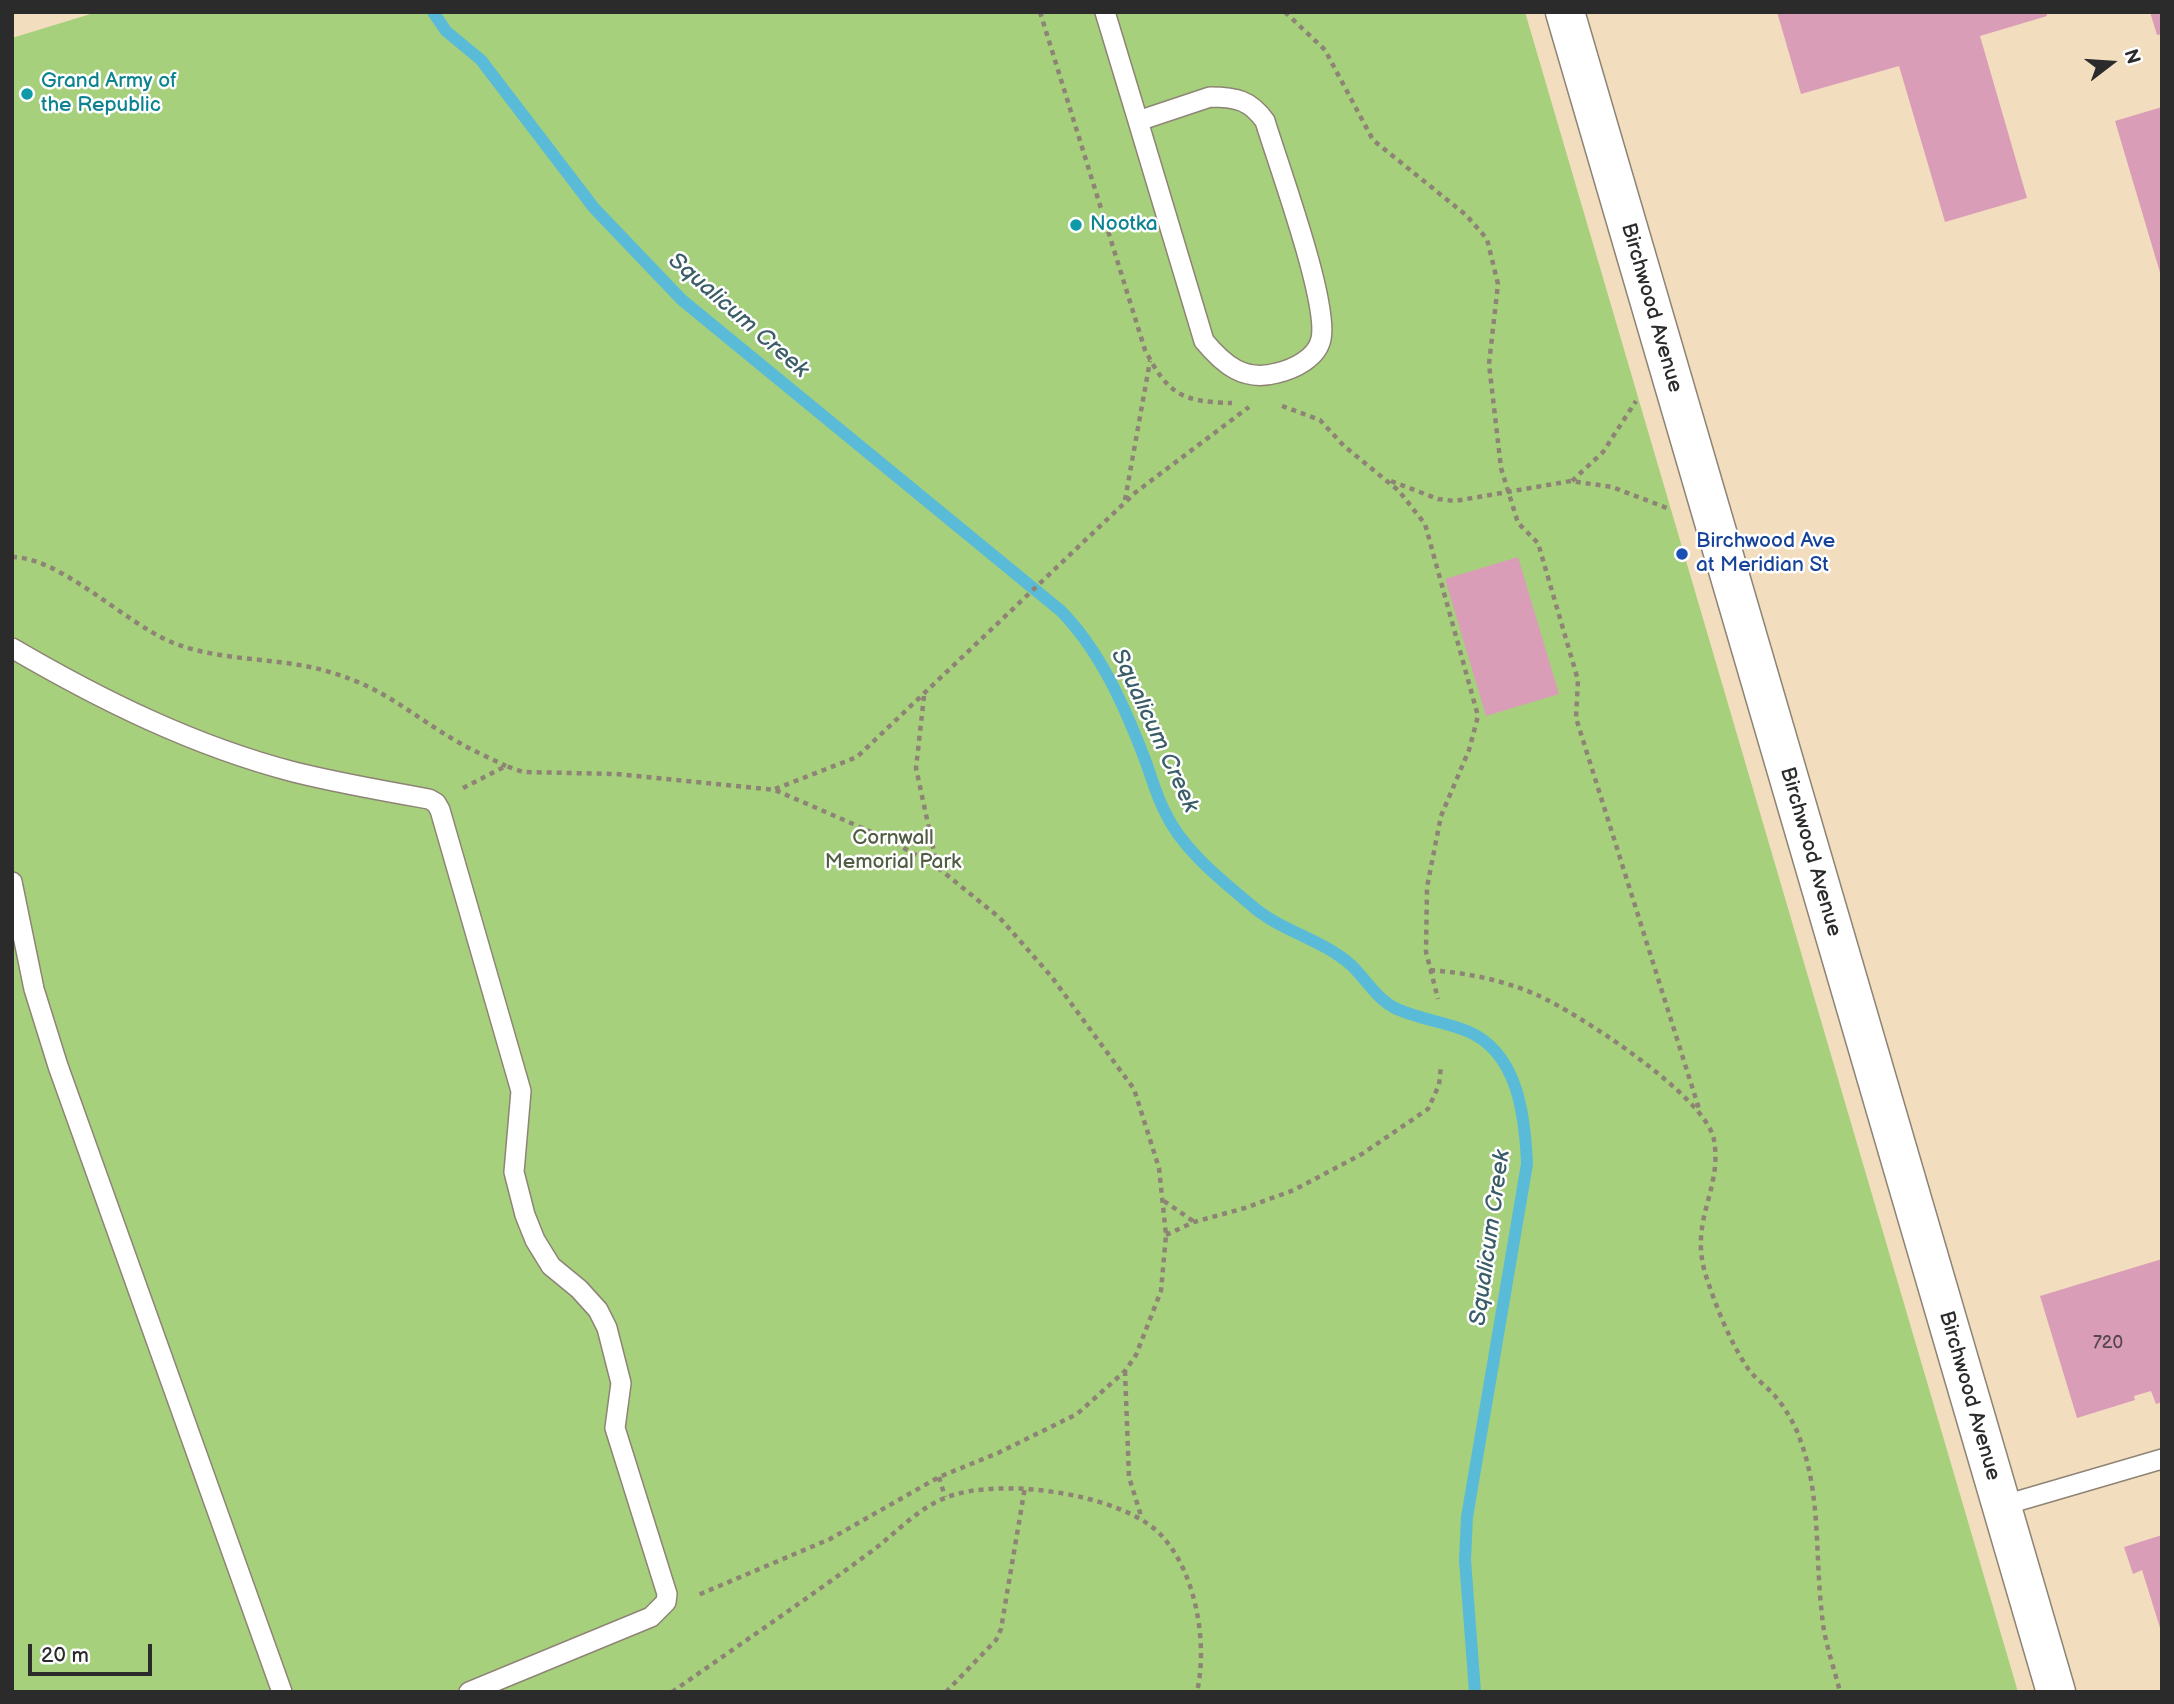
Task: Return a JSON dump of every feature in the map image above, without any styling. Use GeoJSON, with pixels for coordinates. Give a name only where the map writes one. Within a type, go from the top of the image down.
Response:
{"type":"FeatureCollection","features":[{"type":"Feature","properties":{"kind":"street","name":"Birchwood Avenue"},"geometry":{"type":"LineString","coordinates":[[1565,12],[2056,1692]]}},
{"type":"Feature","properties":{"kind":"lane"},"geometry":{"type":"LineString","coordinates":[[1105,12],[1204,341],[1221,362],[1240,373],[1266,376],[1291,370],[1309,358],[1321,342],[1318,297],[1265,121],[1254,106],[1236,97],[1210,97],[1138,121]]}},
{"type":"Feature","properties":{"kind":"lane"},"geometry":{"type":"LineString","coordinates":[[12,648],[68,681],[139,716],[223,749],[292,771],[436,803],[520,1083],[514,1172],[525,1215],[535,1240],[551,1266],[579,1289],[598,1311],[607,1328],[621,1383],[615,1428],[667,1585],[666,1602],[659,1612],[469,1692]]}},
{"type":"Feature","properties":{"kind":"lane"},"geometry":{"type":"LineString","coordinates":[[12,882],[34,989],[58,1066],[282,1692]]}},
{"type":"Feature","properties":{"kind":"lane"},"geometry":{"type":"LineString","coordinates":[[2001,1506],[2162,1459]]}},
{"type":"Feature","properties":{"kind":"path"},"geometry":{"type":"LineString","coordinates":[[775,790],[857,757],[1125,502],[1254,404],[1211,402],[1182,395],[1167,386],[1150,360],[1040,12]]}},
{"type":"Feature","properties":{"kind":"path"},"geometry":{"type":"LineString","coordinates":[[1285,12],[1325,50],[1373,140],[1466,215],[1487,239],[1498,284],[1489,364],[1501,468],[1518,523],[1538,543],[1578,680],[1576,718],[1700,1112],[1714,1136],[1715,1156],[1699,1235],[1704,1271],[1743,1360],[1776,1397],[1802,1443],[1817,1527],[1822,1619],[1840,1692]]}},
{"type":"Feature","properties":{"kind":"path"},"geometry":{"type":"LineString","coordinates":[[1571,481],[1603,453],[1625,422],[1661,342]]}},
{"type":"Feature","properties":{"kind":"path"},"geometry":{"type":"LineString","coordinates":[[1125,502],[1150,360]]}},
{"type":"Feature","properties":{"kind":"path"},"geometry":{"type":"LineString","coordinates":[[1276,405],[1303,411],[1320,420],[1344,446],[1387,479],[1411,503],[1425,524],[1478,716],[1469,750],[1448,796],[1432,854],[1425,921],[1430,970],[1438,999]]}},
{"type":"Feature","properties":{"kind":"path"},"geometry":{"type":"LineString","coordinates":[[1387,479],[1438,499],[1473,500],[1571,481],[1612,487],[1676,512],[1718,538]]}},
{"type":"Feature","properties":{"kind":"path"},"geometry":{"type":"LineString","coordinates":[[12,557],[22,557],[59,572],[146,629],[189,649],[300,665],[375,688],[457,742],[523,772],[616,774],[775,790],[890,840],[937,867],[1000,918],[1051,976],[1133,1088],[1159,1168],[1166,1235],[1161,1291],[1136,1355],[1125,1371],[1077,1414],[998,1454],[939,1477],[830,1539],[659,1612]]}},
{"type":"Feature","properties":{"kind":"path"},"geometry":{"type":"LineString","coordinates":[[924,695],[916,768],[937,867]]}},
{"type":"Feature","properties":{"kind":"path"},"geometry":{"type":"LineString","coordinates":[[436,803],[506,766]]}},
{"type":"Feature","properties":{"kind":"path"},"geometry":{"type":"LineString","coordinates":[[1430,970],[1506,983],[1552,1002],[1649,1067],[1700,1112]]}},
{"type":"Feature","properties":{"kind":"path"},"geometry":{"type":"LineString","coordinates":[[1166,1235],[1194,1222],[1294,1190],[1362,1154],[1428,1109],[1439,1085],[1441,1066]]}},
{"type":"Feature","properties":{"kind":"path"},"geometry":{"type":"LineString","coordinates":[[1164,1201],[1194,1222]]}},
{"type":"Feature","properties":{"kind":"path"},"geometry":{"type":"LineString","coordinates":[[1125,1371],[1129,1477],[1142,1520]]}},
{"type":"Feature","properties":{"kind":"path"},"geometry":{"type":"LineString","coordinates":[[939,1477],[945,1497]]}},
{"type":"Feature","properties":{"kind":"path"},"geometry":{"type":"LineString","coordinates":[[672,1692],[873,1550],[922,1510],[945,1497],[978,1488],[1025,1488],[1099,1502],[1142,1520],[1162,1535],[1182,1565],[1195,1608],[1201,1646],[1197,1692]]}},
{"type":"Feature","properties":{"kind":"path"},"geometry":{"type":"LineString","coordinates":[[946,1692],[996,1640],[1001,1629],[1025,1488]]}},
{"type":"Feature","properties":{"kind":"green space","name":"Cornwall Memorial Park"},"geometry":{"type":"Polygon","coordinates":[[[97,12],[1525,12],[2018,1692],[12,1692],[12,38],[97,12]]]}},
{"type":"Feature","properties":{"kind":"building"},"geometry":{"type":"Polygon","coordinates":[[[1777,12],[2046,12],[2047,16],[1980,36],[2027,198],[1945,222],[1899,66],[1801,94],[1777,12]]]}},
{"type":"Feature","properties":{"kind":"building"},"geometry":{"type":"Polygon","coordinates":[[[2150,12],[2162,12],[2162,34],[2157,35],[2150,12]]]}},
{"type":"Feature","properties":{"kind":"building"},"geometry":{"type":"Polygon","coordinates":[[[2162,107],[2162,276],[2161,276],[2115,121],[2162,107]]]}},
{"type":"Feature","properties":{"kind":"building"},"geometry":{"type":"Polygon","coordinates":[[[1518,557],[1559,694],[1486,716],[1445,579],[1518,557]]]}},
{"type":"Feature","properties":{"kind":"building"},"geometry":{"type":"Polygon","coordinates":[[[2162,1259],[2162,1402],[2156,1404],[2151,1391],[2134,1396],[2135,1400],[2077,1418],[2040,1296],[2162,1259]]]}},
{"type":"Feature","properties":{"kind":"building"},"geometry":{"type":"Polygon","coordinates":[[[2162,1535],[2161,1631],[2142,1570],[2133,1574],[2124,1547],[2162,1535]]]}},
{"type":"Feature","properties":{"kind":"waterway","name":"Squalicum Creek"},"geometry":{"type":"LineString","coordinates":[[433,12],[446,31],[481,60],[594,208],[682,300],[1061,611],[1088,643],[1110,679],[1172,826],[1203,863],[1262,914],[1340,956],[1390,1005],[1467,1031],[1498,1054],[1508,1070],[1521,1106],[1527,1164],[1467,1517],[1465,1560],[1475,1692]]}},
{"type":"Feature","properties":{"kind":"place","name":"Grand Army of the Republic"},"geometry":{"type":"Point","coordinates":[27,94]}},
{"type":"Feature","properties":{"kind":"place","name":"Nootka"},"geometry":{"type":"Point","coordinates":[1076,225]}},
{"type":"Feature","properties":{"kind":"place","name":"Birchwood Ave at Meridian St"},"geometry":{"type":"Point","coordinates":[1682,554]}}]}
